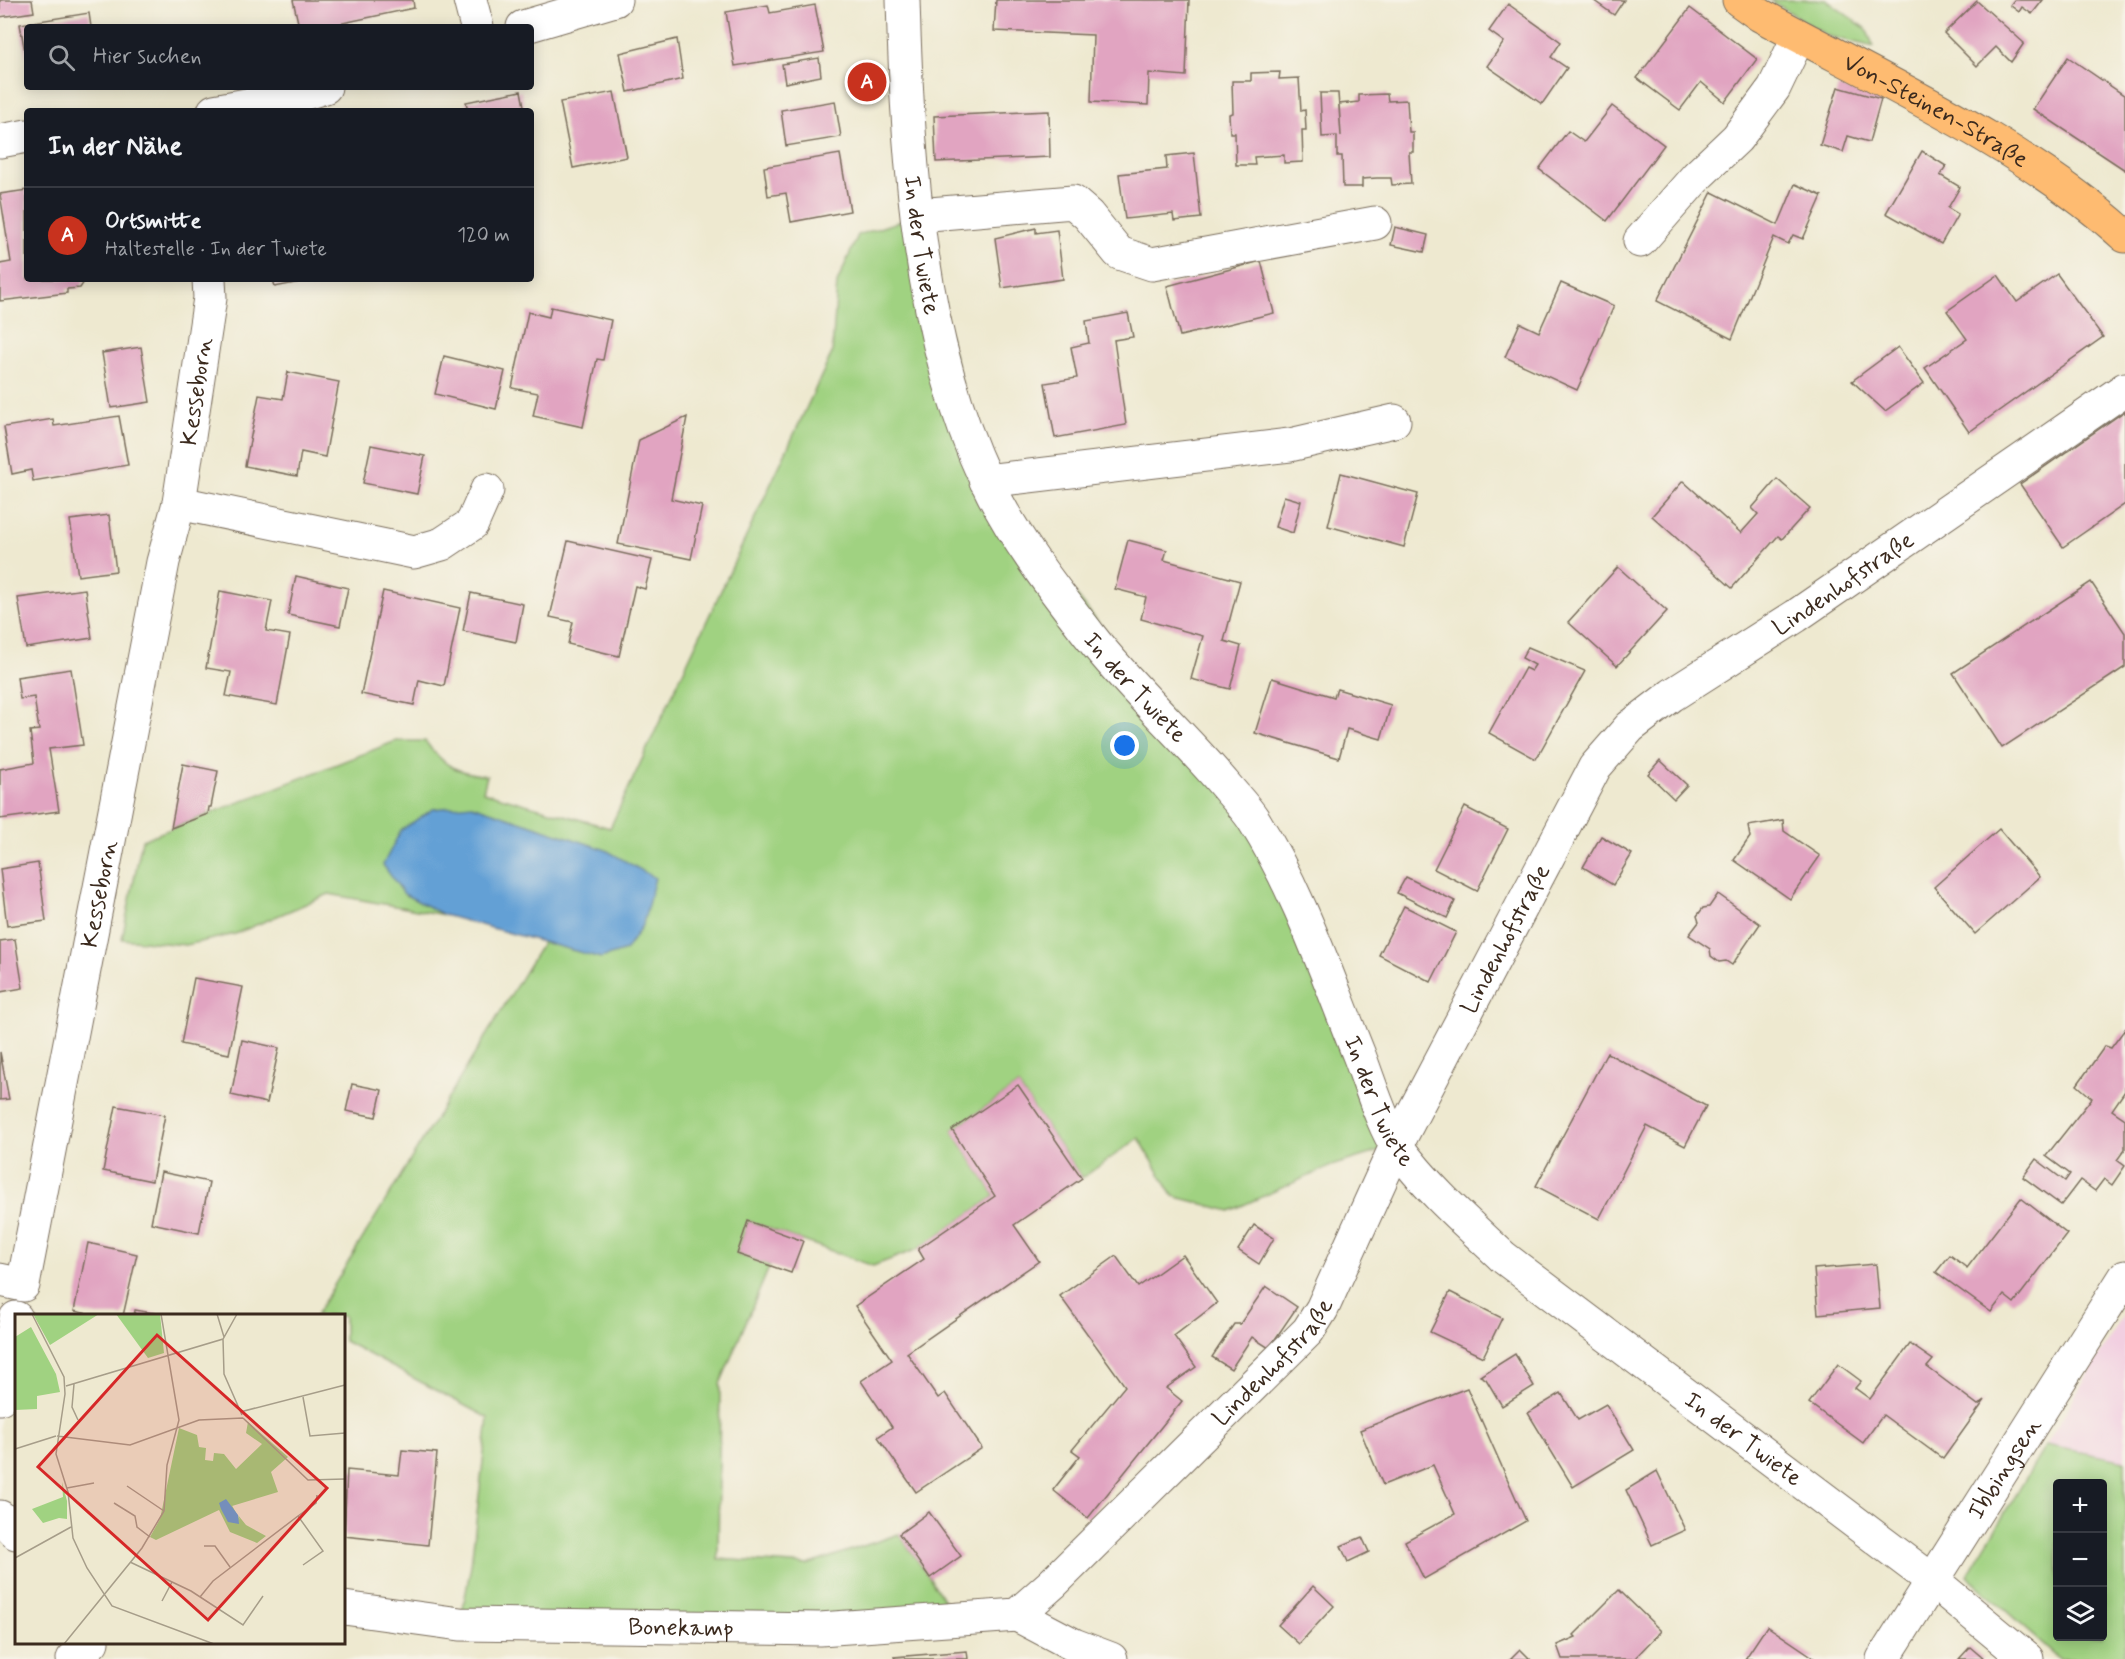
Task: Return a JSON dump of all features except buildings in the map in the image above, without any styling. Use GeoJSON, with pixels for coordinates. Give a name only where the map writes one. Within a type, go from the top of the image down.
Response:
{"type":"FeatureCollection","features":[{"type":"Feature","properties":{"kind":"main road","name":"Von-Steinen-Straße"},"geometry":{"type":"LineString","coordinates":[[1739,0],[1760,15],[1967,126],[2089,204],[2125,236]]}},
{"type":"Feature","properties":{"kind":"street"},"geometry":{"type":"LineString","coordinates":[[470,0],[476,24]]}},
{"type":"Feature","properties":{"kind":"street"},"geometry":{"type":"LineString","coordinates":[[533,24],[615,0]]}},
{"type":"Feature","properties":{"kind":"street","name":"In der Twiete"},"geometry":{"type":"LineString","coordinates":[[903,0],[905,87],[918,216],[933,311],[954,391],[986,481],[1042,574],[1105,656],[1190,742],[1252,818],[1284,875],[1322,962],[1396,1146],[1444,1201],[1503,1257],[1933,1581],[2027,1659]]}},
{"type":"Feature","properties":{"kind":"street"},"geometry":{"type":"LineString","coordinates":[[1640,241],[1697,176],[1737,138],[1774,88],[1799,36]]}},
{"type":"Feature","properties":{"kind":"street"},"geometry":{"type":"LineString","coordinates":[[230,108],[296,96],[315,90]]}},
{"type":"Feature","properties":{"kind":"street"},"geometry":{"type":"LineString","coordinates":[[0,141],[24,137]]}},
{"type":"Feature","properties":{"kind":"street"},"geometry":{"type":"LineString","coordinates":[[918,216],[1073,202],[1089,215],[1119,253],[1152,264],[1375,223]]}},
{"type":"Feature","properties":{"kind":"street","name":"Kesseborn"},"geometry":{"type":"LineString","coordinates":[[0,1398],[14,1300],[163,562],[179,503],[210,298],[209,282]]}},
{"type":"Feature","properties":{"kind":"street","name":"Lindenhofstraße"},"geometry":{"type":"LineString","coordinates":[[1017,1615],[1111,1527],[1308,1330],[1322,1309],[1396,1146],[1595,767],[1630,727],[1672,695],[1796,616],[2125,389]]}},
{"type":"Feature","properties":{"kind":"street"},"geometry":{"type":"LineString","coordinates":[[986,481],[1290,444],[1394,421]]}},
{"type":"Feature","properties":{"kind":"street"},"geometry":{"type":"LineString","coordinates":[[179,503],[414,552],[442,544],[472,524],[488,490]]}},
{"type":"Feature","properties":{"kind":"street","name":"Ibbingsen"},"geometry":{"type":"LineString","coordinates":[[1883,1659],[2125,1277]]}},
{"type":"Feature","properties":{"kind":"street"},"geometry":{"type":"LineString","coordinates":[[0,1517],[15,1532]]}},
{"type":"Feature","properties":{"kind":"street","name":"Bonekamp"},"geometry":{"type":"LineString","coordinates":[[345,1608],[460,1624],[820,1629],[1017,1615]]}},
{"type":"Feature","properties":{"kind":"street"},"geometry":{"type":"LineString","coordinates":[[1017,1615],[1069,1652],[1111,1659]]}},
{"type":"Feature","properties":{"kind":"street"},"geometry":{"type":"LineString","coordinates":[[73,1659],[90,1644]]}},
{"type":"Feature","properties":{"kind":"shaded area"},"geometry":{"type":"Polygon","coordinates":[[[2125,1312],[2125,1461],[2046,1445],[2125,1312]]]}},
{"type":"Feature","properties":{"kind":"green space"},"geometry":{"type":"Polygon","coordinates":[[[1770,0],[1826,0],[1866,29],[1874,47],[1828,36],[1770,0]]]}},
{"type":"Feature","properties":{"kind":"green space"},"geometry":{"type":"Polygon","coordinates":[[[918,215],[986,481],[1252,817],[1396,1146],[1331,1166],[1230,1211],[1173,1196],[1139,1138],[1082,1178],[1018,1085],[952,1130],[995,1196],[918,1249],[873,1266],[748,1221],[737,1254],[770,1265],[720,1384],[718,1559],[807,1565],[899,1534],[955,1619],[460,1624],[471,1565],[488,1418],[345,1342],[345,1314],[317,1314],[543,942],[601,958],[404,894],[444,915],[329,894],[235,934],[186,945],[122,939],[142,840],[396,741],[425,741],[451,767],[487,776],[483,792],[610,828],[832,353],[837,283],[858,235],[918,215]]]}},
{"type":"Feature","properties":{"kind":"green space"},"geometry":{"type":"Polygon","coordinates":[[[2046,1445],[2125,1461],[2125,1659],[2060,1659],[1967,1576],[2046,1445]]]}},
{"type":"Feature","properties":{"kind":"water"},"geometry":{"type":"Polygon","coordinates":[[[472,805],[606,850],[655,878],[643,924],[626,950],[601,958],[444,915],[404,894],[383,865],[401,830],[433,809],[472,805]]]}},
{"type":"Feature","properties":{"kind":"place","name":"Ortsmitte"},"geometry":{"type":"Point","coordinates":[867,82]}}]}
